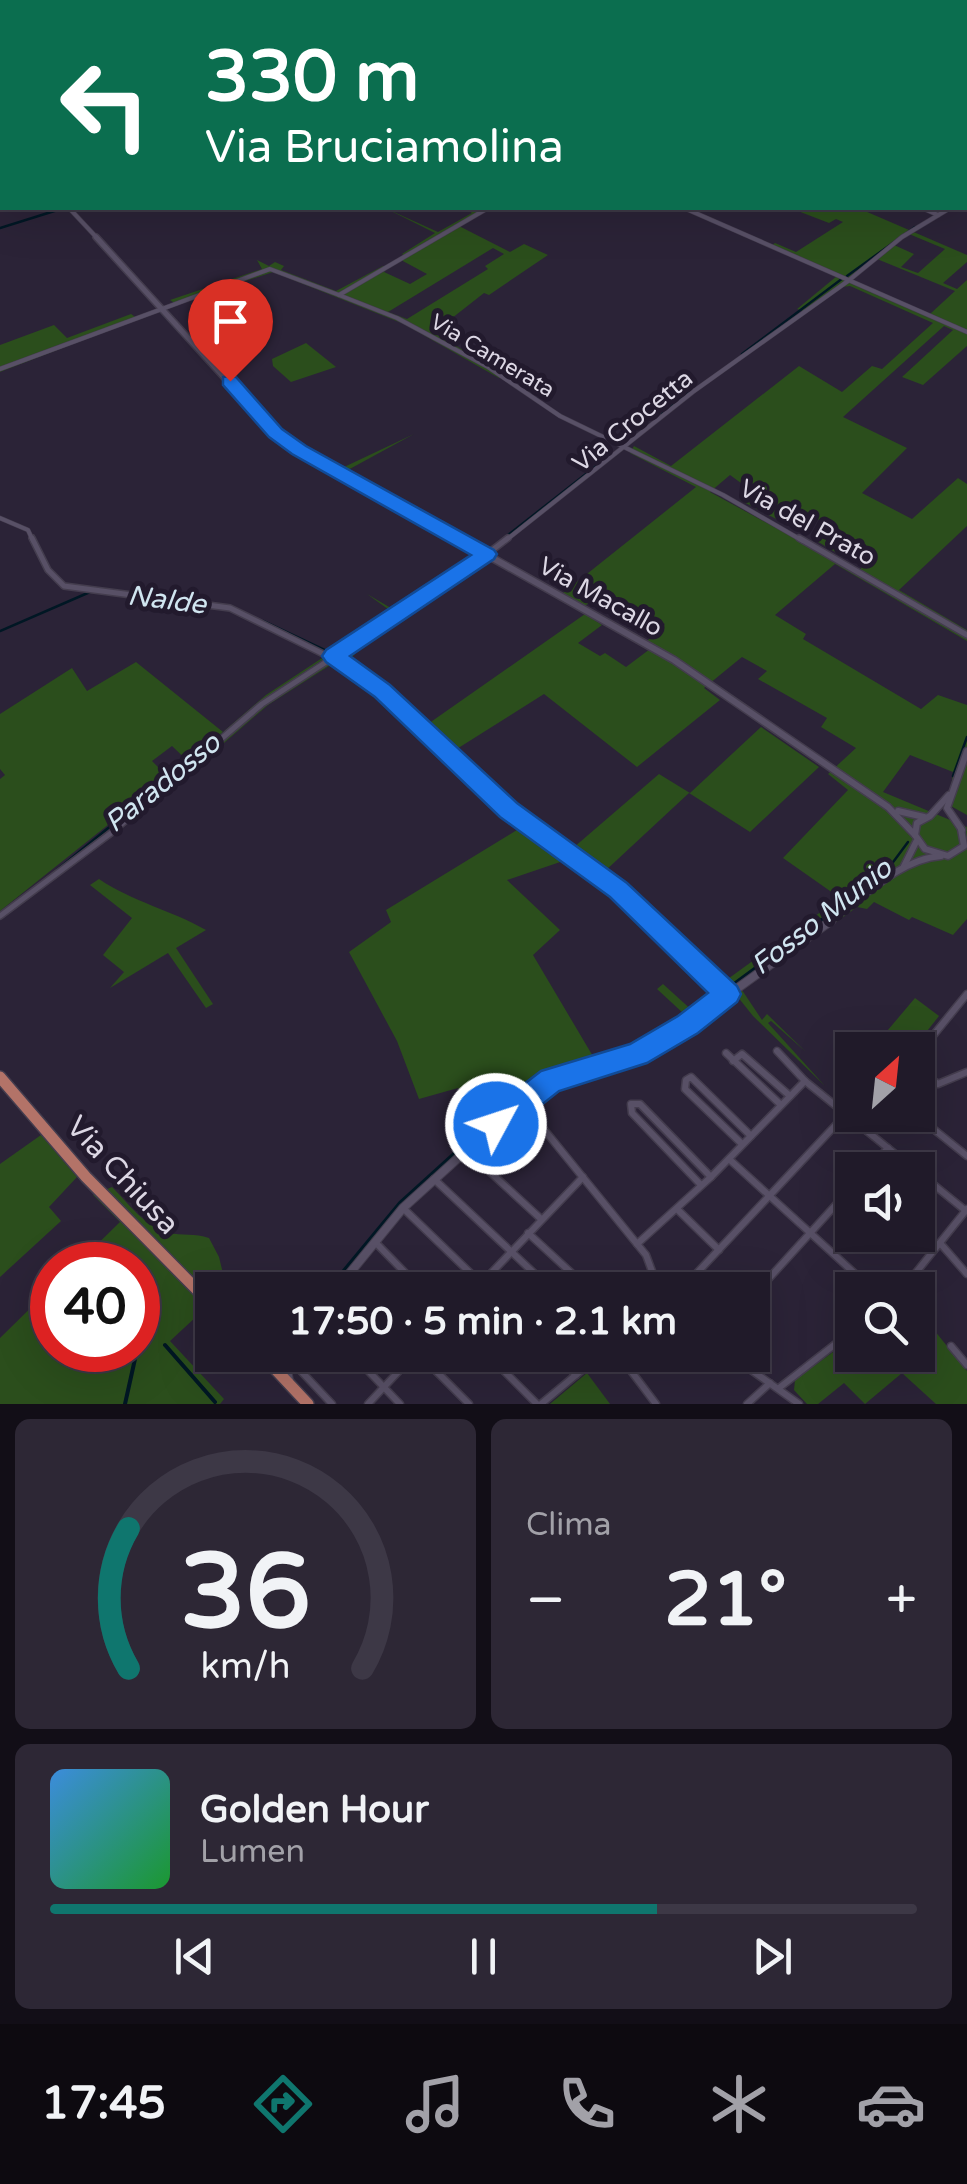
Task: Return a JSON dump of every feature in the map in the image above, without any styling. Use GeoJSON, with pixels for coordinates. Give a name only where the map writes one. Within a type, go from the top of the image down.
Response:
{"type":"FeatureCollection","features":[{"type":"Feature","properties":{"kind":"main road","name":"Via Chiusa"},"geometry":{"type":"LineString","coordinates":[[0,1077],[86,1178],[195,1288]]}},
{"type":"Feature","properties":{"kind":"main road"},"geometry":{"type":"LineString","coordinates":[[280,1372],[308,1404]]}},
{"type":"Feature","properties":{"kind":"street","name":"Via Macallo"},"geometry":{"type":"LineString","coordinates":[[70,210],[275,433],[299,450],[674,660],[888,807],[906,815],[928,817]]}},
{"type":"Feature","properties":{"kind":"street"},"geometry":{"type":"LineString","coordinates":[[339,295],[485,210]]}},
{"type":"Feature","properties":{"kind":"street"},"geometry":{"type":"LineString","coordinates":[[689,210],[967,332]]}},
{"type":"Feature","properties":{"kind":"street"},"geometry":{"type":"LineString","coordinates":[[927,210],[939,215]]}},
{"type":"Feature","properties":{"kind":"street","name":"Via Crocetta"},"geometry":{"type":"LineString","coordinates":[[0,916],[111,833],[262,704],[486,554],[628,448],[694,391],[890,245],[947,210]]}},
{"type":"Feature","properties":{"kind":"street","name":"Via Camerata"},"geometry":{"type":"LineString","coordinates":[[0,369],[270,269],[428,334],[488,367],[560,416],[628,448]]}},
{"type":"Feature","properties":{"kind":"street","name":"Via del Prato"},"geometry":{"type":"LineString","coordinates":[[628,448],[826,551],[967,636]]}},
{"type":"Feature","properties":{"kind":"street"},"geometry":{"type":"LineString","coordinates":[[0,518],[28,530],[48,570],[64,586],[230,608],[334,656],[382,691],[509,810],[618,890],[728,994]]}},
{"type":"Feature","properties":{"kind":"street"},"geometry":{"type":"LineString","coordinates":[[954,854],[965,842],[964,832],[947,808],[967,751]]}},
{"type":"Feature","properties":{"kind":"street"},"geometry":{"type":"LineString","coordinates":[[902,868],[916,838],[917,823],[949,795]]}},
{"type":"Feature","properties":{"kind":"street","name":"Via Macallo"},"geometry":{"type":"LineString","coordinates":[[888,807],[916,838]]}},
{"type":"Feature","properties":{"kind":"street"},"geometry":{"type":"LineString","coordinates":[[928,817],[954,822]]}},
{"type":"Feature","properties":{"kind":"street"},"geometry":{"type":"LineString","coordinates":[[916,838],[929,852],[941,856]]}},
{"type":"Feature","properties":{"kind":"street"},"geometry":{"type":"LineString","coordinates":[[350,1272],[433,1178],[541,1086],[650,1048],[902,868],[925,857],[967,850]]}},
{"type":"Feature","properties":{"kind":"street"},"geometry":{"type":"LineString","coordinates":[[935,1033],[967,994]]}},
{"type":"Feature","properties":{"kind":"street"},"geometry":{"type":"LineString","coordinates":[[777,1050],[805,1081],[835,1104]]}},
{"type":"Feature","properties":{"kind":"street"},"geometry":{"type":"LineString","coordinates":[[726,1053],[781,1105]]}},
{"type":"Feature","properties":{"kind":"street"},"geometry":{"type":"LineString","coordinates":[[733,1061],[742,1054],[790,1096]]}},
{"type":"Feature","properties":{"kind":"street"},"geometry":{"type":"LineString","coordinates":[[935,1082],[967,1072]]}},
{"type":"Feature","properties":{"kind":"street"},"geometry":{"type":"LineString","coordinates":[[742,1144],[710,1117],[684,1082],[691,1077],[751,1136]]}},
{"type":"Feature","properties":{"kind":"street"},"geometry":{"type":"LineString","coordinates":[[637,1244],[702,1186],[805,1081]]}},
{"type":"Feature","properties":{"kind":"street"},"geometry":{"type":"LineString","coordinates":[[541,1086],[536,1096],[536,1112],[542,1127],[637,1244],[650,1272]]}},
{"type":"Feature","properties":{"kind":"street"},"geometry":{"type":"LineString","coordinates":[[521,1101],[536,1112]]}},
{"type":"Feature","properties":{"kind":"street"},"geometry":{"type":"LineString","coordinates":[[521,1101],[527,1117]]}},
{"type":"Feature","properties":{"kind":"street"},"geometry":{"type":"LineString","coordinates":[[702,1186],[632,1113],[631,1104],[640,1104],[711,1177]]}},
{"type":"Feature","properties":{"kind":"street"},"geometry":{"type":"LineString","coordinates":[[506,1115],[527,1117],[542,1127]]}},
{"type":"Feature","properties":{"kind":"street"},"geometry":{"type":"LineString","coordinates":[[699,1272],[835,1126]]}},
{"type":"Feature","properties":{"kind":"street"},"geometry":{"type":"LineString","coordinates":[[935,1130],[967,1156]]}},
{"type":"Feature","properties":{"kind":"street"},"geometry":{"type":"LineString","coordinates":[[869,1132],[893,1152]]}},
{"type":"Feature","properties":{"kind":"street"},"geometry":{"type":"LineString","coordinates":[[884,1152],[888,1148]]}},
{"type":"Feature","properties":{"kind":"street"},"geometry":{"type":"LineString","coordinates":[[465,1150],[541,1219]]}},
{"type":"Feature","properties":{"kind":"street"},"geometry":{"type":"LineString","coordinates":[[729,1159],[853,1272]]}},
{"type":"Feature","properties":{"kind":"street"},"geometry":{"type":"LineString","coordinates":[[494,1272],[582,1177]]}},
{"type":"Feature","properties":{"kind":"street"},"geometry":{"type":"LineString","coordinates":[[433,1178],[533,1272]]}},
{"type":"Feature","properties":{"kind":"street"},"geometry":{"type":"LineString","coordinates":[[916,1272],[966,1210],[935,1186]]}},
{"type":"Feature","properties":{"kind":"street"},"geometry":{"type":"LineString","coordinates":[[770,1277],[835,1205]]}},
{"type":"Feature","properties":{"kind":"street"},"geometry":{"type":"LineString","coordinates":[[403,1208],[465,1272]]}},
{"type":"Feature","properties":{"kind":"street"},"geometry":{"type":"LineString","coordinates":[[677,1210],[719,1250]]}},
{"type":"Feature","properties":{"kind":"street"},"geometry":{"type":"LineString","coordinates":[[528,1233],[570,1272]]}},
{"type":"Feature","properties":{"kind":"street"},"geometry":{"type":"LineString","coordinates":[[374,1242],[404,1272]]}},
{"type":"Feature","properties":{"kind":"street"},"geometry":{"type":"LineString","coordinates":[[940,1242],[967,1274]]}},
{"type":"Feature","properties":{"kind":"street"},"geometry":{"type":"LineString","coordinates":[[779,1388],[835,1344]]}},
{"type":"Feature","properties":{"kind":"street"},"geometry":{"type":"LineString","coordinates":[[951,1346],[967,1364]]}},
{"type":"Feature","properties":{"kind":"street"},"geometry":{"type":"LineString","coordinates":[[288,1372],[292,1386]]}},
{"type":"Feature","properties":{"kind":"street"},"geometry":{"type":"LineString","coordinates":[[302,1372],[332,1404]]}},
{"type":"Feature","properties":{"kind":"street"},"geometry":{"type":"LineString","coordinates":[[369,1372],[400,1404]]}},
{"type":"Feature","properties":{"kind":"street"},"geometry":{"type":"LineString","coordinates":[[368,1404],[399,1372]]}},
{"type":"Feature","properties":{"kind":"street"},"geometry":{"type":"LineString","coordinates":[[435,1372],[469,1404]]}},
{"type":"Feature","properties":{"kind":"street"},"geometry":{"type":"LineString","coordinates":[[506,1372],[539,1404],[579,1372]]}},
{"type":"Feature","properties":{"kind":"street"},"geometry":{"type":"LineString","coordinates":[[632,1372],[656,1404]]}},
{"type":"Feature","properties":{"kind":"street"},"geometry":{"type":"LineString","coordinates":[[754,1372],[799,1404]]}},
{"type":"Feature","properties":{"kind":"street"},"geometry":{"type":"LineString","coordinates":[[747,1404],[770,1383]]}},
{"type":"Feature","properties":{"kind":"green space"},"geometry":{"type":"Polygon","coordinates":[[[389,210],[438,232],[472,213],[467,210],[487,210],[459,226],[510,252],[524,244],[548,255],[489,295],[484,293],[433,333],[506,374],[499,378],[404,324],[273,272],[176,304],[170,300],[262,269],[257,260],[269,266],[275,262],[284,266],[281,270],[336,291],[383,266],[387,268],[384,272],[410,284],[427,274],[401,260],[406,257],[402,254],[435,233],[389,210]],[[493,248],[388,312],[407,319],[488,269],[485,266],[504,254],[493,248]]]}},
{"type":"Feature","properties":{"kind":"green space"},"geometry":{"type":"Polygon","coordinates":[[[795,210],[863,210],[967,255],[967,262],[943,283],[957,289],[967,280],[967,346],[923,385],[902,377],[953,330],[944,326],[843,417],[907,448],[862,493],[912,519],[958,478],[967,484],[967,526],[899,590],[967,630],[967,641],[835,564],[775,615],[806,634],[803,639],[921,709],[938,695],[967,705],[967,815],[949,805],[953,772],[910,755],[883,792],[967,827],[967,919],[953,935],[912,917],[909,920],[874,902],[867,909],[857,907],[742,990],[762,1020],[767,1014],[806,1052],[771,1021],[768,1023],[825,1086],[753,1016],[725,981],[840,898],[783,858],[848,790],[828,774],[856,748],[821,727],[827,718],[758,679],[767,671],[742,657],[704,688],[720,700],[637,767],[544,694],[452,752],[425,726],[585,614],[602,625],[578,643],[600,656],[605,653],[626,667],[654,646],[647,641],[665,624],[604,590],[585,606],[563,593],[696,487],[630,453],[634,446],[671,466],[799,366],[842,392],[872,366],[882,369],[933,323],[850,286],[842,287],[806,312],[797,309],[837,276],[770,247],[775,243],[796,252],[843,222],[836,219],[829,223],[795,210]],[[909,234],[894,245],[914,254],[901,267],[918,273],[945,249],[909,234]],[[877,259],[853,280],[930,314],[955,291],[877,259]],[[730,475],[710,492],[857,572],[873,557],[869,550],[856,546],[845,558],[815,540],[828,524],[793,508],[778,520],[740,500],[745,486],[730,475]]]}},
{"type":"Feature","properties":{"kind":"green space"},"geometry":{"type":"Polygon","coordinates":[[[131,314],[138,319],[0,372],[0,345],[54,325],[67,338],[131,314]]]}},
{"type":"Feature","properties":{"kind":"green space"},"geometry":{"type":"Polygon","coordinates":[[[306,343],[336,367],[291,382],[273,366],[272,359],[306,343]]]}},
{"type":"Feature","properties":{"kind":"green space"},"geometry":{"type":"Polygon","coordinates":[[[414,434],[346,471],[395,500],[386,507],[289,453],[303,447],[342,468],[414,434]]]}},
{"type":"Feature","properties":{"kind":"green space"},"geometry":{"type":"Polygon","coordinates":[[[458,569],[467,575],[351,650],[355,654],[349,660],[407,709],[398,714],[363,679],[335,662],[268,705],[195,768],[172,746],[152,761],[168,777],[0,911],[0,779],[5,775],[0,769],[0,714],[72,668],[87,691],[136,662],[223,732],[266,695],[392,612],[367,594],[396,611],[458,569]]]}},
{"type":"Feature","properties":{"kind":"green space"},"geometry":{"type":"Polygon","coordinates":[[[761,727],[819,767],[750,832],[689,793],[604,872],[573,848],[659,774],[690,793],[761,727]]]}},
{"type":"Feature","properties":{"kind":"green space"},"geometry":{"type":"Polygon","coordinates":[[[525,825],[569,859],[507,880],[560,930],[533,955],[594,1058],[639,1043],[684,1014],[657,989],[663,984],[695,1013],[635,1049],[544,1077],[484,1123],[468,1096],[458,1088],[419,1099],[397,1041],[349,952],[391,922],[386,910],[525,825]]]}},
{"type":"Feature","properties":{"kind":"green space"},"geometry":{"type":"Polygon","coordinates":[[[99,879],[206,930],[176,948],[213,1004],[206,1008],[168,953],[110,988],[124,972],[103,955],[132,918],[90,885],[99,879]]]}},
{"type":"Feature","properties":{"kind":"green space"},"geometry":{"type":"Polygon","coordinates":[[[915,998],[939,1016],[926,1032],[886,1032],[915,998]]]}},
{"type":"Feature","properties":{"kind":"green space"},"geometry":{"type":"Polygon","coordinates":[[[41,1135],[77,1177],[49,1207],[61,1221],[38,1242],[30,1242],[30,1249],[0,1277],[0,1164],[41,1135]]]}},
{"type":"Feature","properties":{"kind":"green space"},"geometry":{"type":"Polygon","coordinates":[[[112,1187],[152,1226],[174,1234],[209,1238],[223,1272],[195,1272],[195,1318],[170,1341],[224,1399],[220,1404],[0,1404],[0,1338],[30,1309],[30,1372],[160,1372],[160,1242],[100,1242],[120,1222],[93,1195],[112,1187]]]}},
{"type":"Feature","properties":{"kind":"green space"},"geometry":{"type":"Polygon","coordinates":[[[935,1331],[967,1371],[967,1404],[936,1404],[902,1373],[865,1404],[844,1383],[818,1404],[807,1404],[794,1390],[795,1380],[835,1351],[835,1372],[935,1372],[935,1331]]]}},
{"type":"Feature","properties":{"kind":"green space"},"geometry":{"type":"Polygon","coordinates":[[[587,1373],[610,1404],[550,1404],[587,1373]]]}},
{"type":"Feature","properties":{"kind":"waterway"},"geometry":{"type":"LineString","coordinates":[[0,228],[58,210]]}},
{"type":"Feature","properties":{"kind":"waterway","name":"Paradosso"},"geometry":{"type":"LineString","coordinates":[[847,276],[915,227]]}},
{"type":"Feature","properties":{"kind":"waterway","name":"Paradosso"},"geometry":{"type":"LineString","coordinates":[[742,354],[843,278]]}},
{"type":"Feature","properties":{"kind":"waterway"},"geometry":{"type":"LineString","coordinates":[[160,311],[195,349]]}},
{"type":"Feature","properties":{"kind":"waterway","name":"Paradosso"},"geometry":{"type":"LineString","coordinates":[[662,414],[691,391]]}},
{"type":"Feature","properties":{"kind":"waterway"},"geometry":{"type":"LineString","coordinates":[[275,436],[326,470],[480,555]]}},
{"type":"Feature","properties":{"kind":"waterway","name":"Paradosso"},"geometry":{"type":"LineString","coordinates":[[508,535],[600,463]]}},
{"type":"Feature","properties":{"kind":"waterway","name":"Paradosso"},"geometry":{"type":"LineString","coordinates":[[452,577],[474,561]]}},
{"type":"Feature","properties":{"kind":"waterway","name":"Nalde"},"geometry":{"type":"LineString","coordinates":[[0,631],[90,592]]}},
{"type":"Feature","properties":{"kind":"waterway","name":"Paradosso"},"geometry":{"type":"LineString","coordinates":[[334,653],[407,606]]}},
{"type":"Feature","properties":{"kind":"waterway","name":"Nalde"},"geometry":{"type":"LineString","coordinates":[[263,621],[333,654]]}},
{"type":"Feature","properties":{"kind":"waterway","name":"Paradosso"},"geometry":{"type":"LineString","coordinates":[[299,677],[326,659]]}},
{"type":"Feature","properties":{"kind":"waterway","name":"Paradosso"},"geometry":{"type":"LineString","coordinates":[[57,870],[225,732]]}},
{"type":"Feature","properties":{"kind":"waterway","name":"Fosso Munio"},"geometry":{"type":"LineString","coordinates":[[953,776],[967,737]]}},
{"type":"Feature","properties":{"kind":"waterway","name":"Fosso Munio"},"geometry":{"type":"LineString","coordinates":[[818,922],[885,873],[908,842]]}},
{"type":"Feature","properties":{"kind":"waterway","name":"Fosso Munio"},"geometry":{"type":"LineString","coordinates":[[730,987],[821,920]]}},
{"type":"Feature","properties":{"kind":"waterway","name":"Fosso Munio"},"geometry":{"type":"LineString","coordinates":[[343,1272],[400,1203],[518,1096],[543,1079],[658,1039],[694,1015]]}},
{"type":"Feature","properties":{"kind":"waterway","name":"Fosso Munio"},"geometry":{"type":"LineString","coordinates":[[165,1345],[215,1402]]}},
{"type":"Feature","properties":{"kind":"waterway","name":"Fosso Munio"},"geometry":{"type":"LineString","coordinates":[[125,1404],[132,1372]]}},
{"type":"Feature","properties":{"kind":"route"},"geometry":{"type":"LineString","coordinates":[[230,381],[275,433],[299,450],[486,554],[334,656],[382,691],[509,810],[618,890],[728,994],[662,1042],[637,1054],[551,1080],[496,1124]]}}]}
